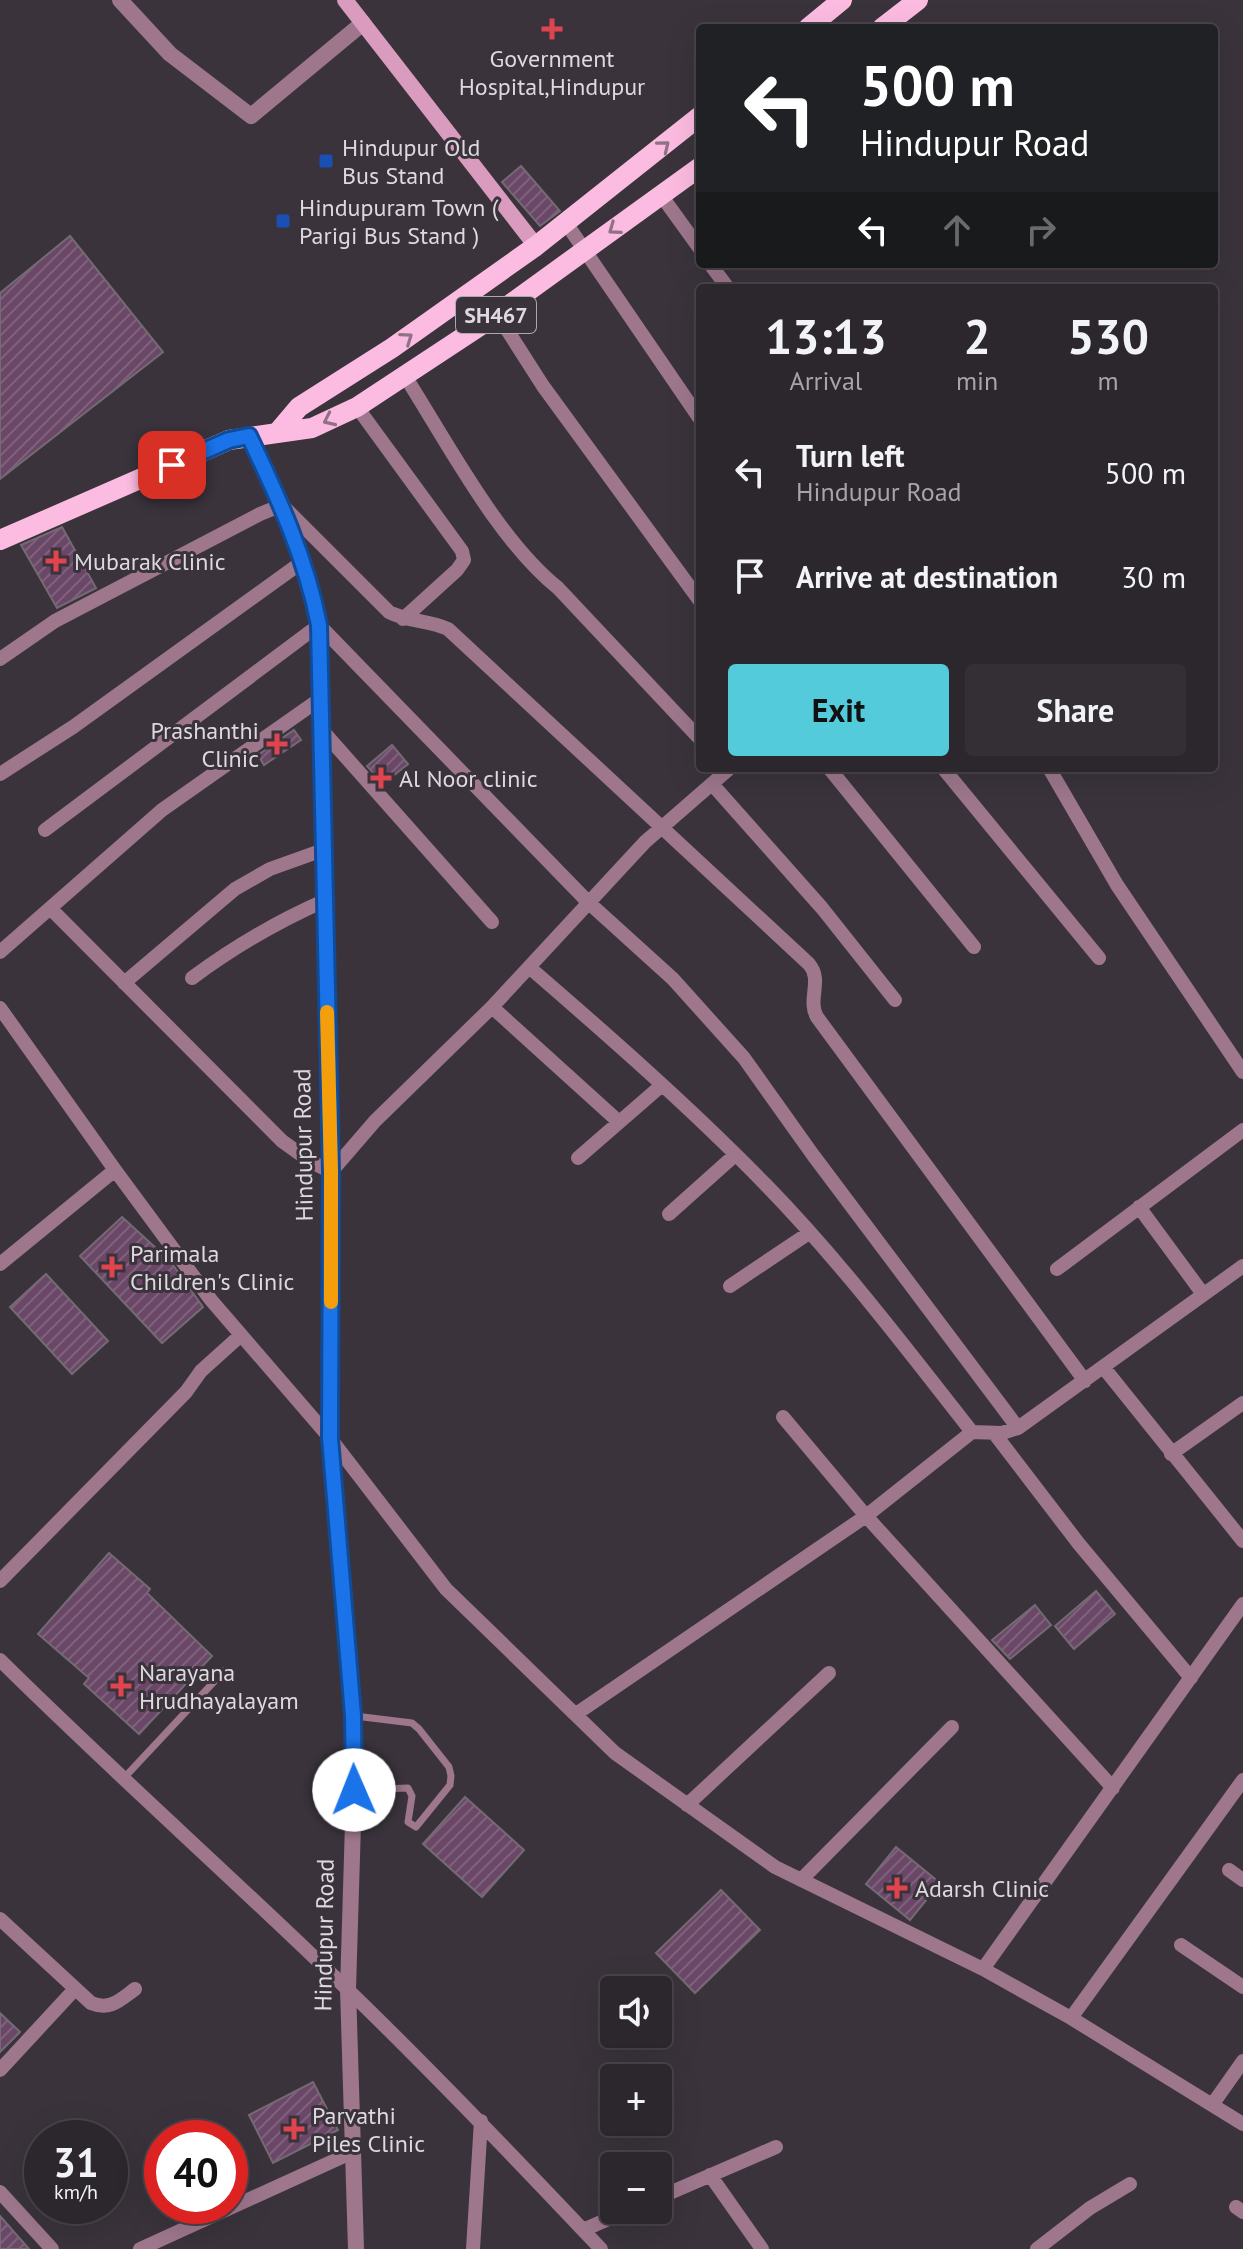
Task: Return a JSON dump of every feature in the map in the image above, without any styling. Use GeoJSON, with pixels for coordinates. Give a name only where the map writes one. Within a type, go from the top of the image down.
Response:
{"type":"FeatureCollection","features":[{"type":"Feature","properties":{"kind":"main road"},"geometry":{"type":"LineString","coordinates":[[345,0],[536,246]]}},
{"type":"Feature","properties":{"kind":"main road"},"geometry":{"type":"LineString","coordinates":[[813,24],[842,0]]}},
{"type":"Feature","properties":{"kind":"main road"},"geometry":{"type":"LineString","coordinates":[[887,24],[918,0]]}},
{"type":"Feature","properties":{"kind":"main road","name":"SH467"},"geometry":{"type":"LineString","coordinates":[[277,433],[299,407],[392,348],[536,246],[696,119]]}},
{"type":"Feature","properties":{"kind":"main road","name":"SH467"},"geometry":{"type":"LineString","coordinates":[[0,540],[229,440],[312,428],[357,407],[497,314],[696,170]]}},
{"type":"Feature","properties":{"kind":"street"},"geometry":{"type":"LineString","coordinates":[[120,0],[170,54],[251,116],[363,23]]}},
{"type":"Feature","properties":{"kind":"street"},"geometry":{"type":"LineString","coordinates":[[661,195],[696,243]]}},
{"type":"Feature","properties":{"kind":"street"},"geometry":{"type":"LineString","coordinates":[[566,223],[696,413]]}},
{"type":"Feature","properties":{"kind":"street"},"geometry":{"type":"LineString","coordinates":[[497,314],[543,386],[696,596]]}},
{"type":"Feature","properties":{"kind":"street"},"geometry":{"type":"LineString","coordinates":[[405,376],[489,508],[539,573],[558,588],[696,735]]}},
{"type":"Feature","properties":{"kind":"street"},"geometry":{"type":"LineString","coordinates":[[357,407],[462,551],[464,560],[403,619]]}},
{"type":"Feature","properties":{"kind":"street","name":"Hindupur Road"},"geometry":{"type":"LineString","coordinates":[[249,436],[282,505],[312,592],[319,625],[331,1172],[330,1438],[353,1715],[348,1989],[356,2249]]}},
{"type":"Feature","properties":{"kind":"street"},"geometry":{"type":"LineString","coordinates":[[0,659],[55,621],[282,505],[389,612],[403,619],[433,622],[448,629],[814,969],[813,1010],[817,1017],[1085,1381]]}},
{"type":"Feature","properties":{"kind":"street"},"geometry":{"type":"LineString","coordinates":[[0,774],[73,727],[302,562]]}},
{"type":"Feature","properties":{"kind":"street"},"geometry":{"type":"LineString","coordinates":[[45,830],[319,625],[588,902],[673,979],[744,1058],[1018,1428]]}},
{"type":"Feature","properties":{"kind":"street"},"geometry":{"type":"LineString","coordinates":[[0,952],[162,810],[320,699]]}},
{"type":"Feature","properties":{"kind":"street"},"geometry":{"type":"LineString","coordinates":[[320,728],[492,922]]}},
{"type":"Feature","properties":{"kind":"street"},"geometry":{"type":"LineString","coordinates":[[50,908],[282,1141],[331,1172],[375,1121],[492,1007],[588,902],[662,828],[725,772]]}},
{"type":"Feature","properties":{"kind":"street"},"geometry":{"type":"LineString","coordinates":[[832,772],[974,947]]}},
{"type":"Feature","properties":{"kind":"street"},"geometry":{"type":"LineString","coordinates":[[946,772],[1099,958]]}},
{"type":"Feature","properties":{"kind":"street"},"geometry":{"type":"LineString","coordinates":[[1051,772],[1117,885],[1243,1072]]}},
{"type":"Feature","properties":{"kind":"street"},"geometry":{"type":"LineString","coordinates":[[712,784],[822,908],[895,1000]]}},
{"type":"Feature","properties":{"kind":"street"},"geometry":{"type":"LineString","coordinates":[[124,983],[235,889],[270,869],[323,850]]}},
{"type":"Feature","properties":{"kind":"street"},"geometry":{"type":"LineString","coordinates":[[192,978],[275,923],[324,901]]}},
{"type":"Feature","properties":{"kind":"street"},"geometry":{"type":"LineString","coordinates":[[529,967],[662,1085],[735,1155],[868,1299],[972,1432]]}},
{"type":"Feature","properties":{"kind":"street"},"geometry":{"type":"LineString","coordinates":[[492,1007],[619,1122]]}},
{"type":"Feature","properties":{"kind":"street"},"geometry":{"type":"LineString","coordinates":[[0,1008],[211,1300],[330,1438],[446,1589],[615,1753],[775,1867],[983,1969],[1071,2018],[1243,2124]]}},
{"type":"Feature","properties":{"kind":"street"},"geometry":{"type":"LineString","coordinates":[[578,1158],[662,1085]]}},
{"type":"Feature","properties":{"kind":"street"},"geometry":{"type":"LineString","coordinates":[[1057,1269],[1243,1130]]}},
{"type":"Feature","properties":{"kind":"street"},"geometry":{"type":"LineString","coordinates":[[669,1214],[735,1155]]}},
{"type":"Feature","properties":{"kind":"street"},"geometry":{"type":"LineString","coordinates":[[0,1263],[115,1170]]}},
{"type":"Feature","properties":{"kind":"street"},"geometry":{"type":"LineString","coordinates":[[1139,1207],[1203,1294]]}},
{"type":"Feature","properties":{"kind":"street"},"geometry":{"type":"LineString","coordinates":[[730,1286],[809,1233]]}},
{"type":"Feature","properties":{"kind":"street"},"geometry":{"type":"LineString","coordinates":[[576,1714],[866,1516],[972,1432],[994,1433],[1018,1428],[1243,1266]]}},
{"type":"Feature","properties":{"kind":"street"},"geometry":{"type":"LineString","coordinates":[[0,1581],[186,1392],[201,1371],[241,1335]]}},
{"type":"Feature","properties":{"kind":"street"},"geometry":{"type":"LineString","coordinates":[[1104,1368],[1243,1541]]}},
{"type":"Feature","properties":{"kind":"street"},"geometry":{"type":"LineString","coordinates":[[1171,1454],[1243,1403]]}},
{"type":"Feature","properties":{"kind":"street"},"geometry":{"type":"LineString","coordinates":[[783,1417],[866,1516],[1113,1788]]}},
{"type":"Feature","properties":{"kind":"street"},"geometry":{"type":"LineString","coordinates":[[994,1433],[1079,1544],[1191,1678]]}},
{"type":"Feature","properties":{"kind":"street"},"geometry":{"type":"LineString","coordinates":[[983,1969],[1243,1604]]}},
{"type":"Feature","properties":{"kind":"street"},"geometry":{"type":"LineString","coordinates":[[0,1660],[348,1989],[481,2121],[601,2249]]}},
{"type":"Feature","properties":{"kind":"street"},"geometry":{"type":"LineString","coordinates":[[687,1805],[829,1673]]}},
{"type":"Feature","properties":{"kind":"street"},"geometry":{"type":"LineString","coordinates":[[801,1880],[952,1727]]}},
{"type":"Feature","properties":{"kind":"street"},"geometry":{"type":"LineString","coordinates":[[1071,2018],[1243,1780]]}},
{"type":"Feature","properties":{"kind":"street"},"geometry":{"type":"LineString","coordinates":[[1229,1870],[1243,1880]]}},
{"type":"Feature","properties":{"kind":"street"},"geometry":{"type":"LineString","coordinates":[[0,1919],[91,2003],[101,2007],[112,2006],[135,1989]]}},
{"type":"Feature","properties":{"kind":"street"},"geometry":{"type":"LineString","coordinates":[[1181,1945],[1243,1987]]}},
{"type":"Feature","properties":{"kind":"street"},"geometry":{"type":"LineString","coordinates":[[0,2070],[75,1989]]}},
{"type":"Feature","properties":{"kind":"street"},"geometry":{"type":"LineString","coordinates":[[1212,2105],[1243,2061]]}},
{"type":"Feature","properties":{"kind":"street"},"geometry":{"type":"LineString","coordinates":[[473,2249],[481,2121]]}},
{"type":"Feature","properties":{"kind":"street"},"geometry":{"type":"LineString","coordinates":[[672,2192],[776,2147]]}},
{"type":"Feature","properties":{"kind":"street"},"geometry":{"type":"LineString","coordinates":[[140,2249],[353,2152]]}},
{"type":"Feature","properties":{"kind":"street"},"geometry":{"type":"LineString","coordinates":[[710,2175],[762,2249]]}},
{"type":"Feature","properties":{"kind":"street"},"geometry":{"type":"LineString","coordinates":[[1037,2249],[1090,2208],[1130,2184]]}},
{"type":"Feature","properties":{"kind":"street"},"geometry":{"type":"LineString","coordinates":[[0,2192],[52,2249]]}},
{"type":"Feature","properties":{"kind":"street"},"geometry":{"type":"LineString","coordinates":[[583,2230],[600,2223]]}},
{"type":"Feature","properties":{"kind":"lane"},"geometry":{"type":"LineString","coordinates":[[124,1779],[224,1671]]}},
{"type":"Feature","properties":{"kind":"lane"},"geometry":{"type":"LineString","coordinates":[[353,1715],[412,1723],[449,1767],[451,1776],[450,1785],[416,1827],[408,1822],[412,1796],[408,1788],[354,1790]]}},
{"type":"Feature","properties":{"kind":"building"},"geometry":{"type":"Polygon","coordinates":[[[521,166],[560,211],[540,226],[502,182],[521,166]]]}},
{"type":"Feature","properties":{"kind":"building"},"geometry":{"type":"Polygon","coordinates":[[[70,236],[163,352],[0,479],[0,293],[70,236]]]}},
{"type":"Feature","properties":{"kind":"building"},"geometry":{"type":"Polygon","coordinates":[[[62,527],[96,588],[57,608],[21,545],[62,527]]]}},
{"type":"Feature","properties":{"kind":"building"},"geometry":{"type":"Polygon","coordinates":[[[294,730],[301,740],[264,765],[258,755],[294,730]]]}},
{"type":"Feature","properties":{"kind":"building"},"geometry":{"type":"Polygon","coordinates":[[[392,745],[408,764],[383,784],[367,766],[392,745]]]}},
{"type":"Feature","properties":{"kind":"building"},"geometry":{"type":"Polygon","coordinates":[[[122,1217],[170,1261],[203,1307],[162,1343],[80,1256],[122,1217]]]}},
{"type":"Feature","properties":{"kind":"building"},"geometry":{"type":"Polygon","coordinates":[[[46,1274],[108,1341],[72,1374],[10,1307],[46,1274]]]}},
{"type":"Feature","properties":{"kind":"building"},"geometry":{"type":"Polygon","coordinates":[[[109,1553],[150,1589],[147,1593],[212,1656],[139,1734],[84,1684],[89,1678],[38,1634],[109,1553]]]}},
{"type":"Feature","properties":{"kind":"building"},"geometry":{"type":"Polygon","coordinates":[[[1096,1591],[1115,1614],[1074,1649],[1055,1626],[1096,1591]]]}},
{"type":"Feature","properties":{"kind":"building"},"geometry":{"type":"Polygon","coordinates":[[[1035,1605],[1051,1625],[1010,1659],[992,1640],[1035,1605]]]}},
{"type":"Feature","properties":{"kind":"building"},"geometry":{"type":"Polygon","coordinates":[[[465,1797],[524,1850],[482,1897],[423,1844],[465,1797]]]}},
{"type":"Feature","properties":{"kind":"building"},"geometry":{"type":"Polygon","coordinates":[[[896,1847],[940,1883],[910,1920],[866,1884],[896,1847]]]}},
{"type":"Feature","properties":{"kind":"building"},"geometry":{"type":"Polygon","coordinates":[[[721,1890],[760,1930],[695,1993],[656,1953],[721,1890]]]}},
{"type":"Feature","properties":{"kind":"building"},"geometry":{"type":"Polygon","coordinates":[[[0,2013],[20,2032],[0,2052],[0,2013]]]}},
{"type":"Feature","properties":{"kind":"building"},"geometry":{"type":"Polygon","coordinates":[[[313,2082],[338,2130],[273,2163],[249,2115],[313,2082]]]}},
{"type":"Feature","properties":{"kind":"building"},"geometry":{"type":"Polygon","coordinates":[[[0,2216],[29,2249],[0,2249],[0,2216]]]}},
{"type":"Feature","properties":{"kind":"slow traffic"},"geometry":{"type":"LineString","coordinates":[[327,1012],[331,1302]]}},
{"type":"Feature","properties":{"kind":"place","name":"Government Hospital,Hindupur"},"geometry":{"type":"Point","coordinates":[552,29]}},
{"type":"Feature","properties":{"kind":"place","name":"Hindupur Old Bus Stand"},"geometry":{"type":"Point","coordinates":[326,161]}},
{"type":"Feature","properties":{"kind":"place","name":"Hindupuram Town ( Parigi Bus Stand )"},"geometry":{"type":"Point","coordinates":[283,221]}},
{"type":"Feature","properties":{"kind":"place","name":"Mubarak Clinic"},"geometry":{"type":"Point","coordinates":[56,561]}},
{"type":"Feature","properties":{"kind":"place","name":"Prashanthi Clinic"},"geometry":{"type":"Point","coordinates":[277,744]}},
{"type":"Feature","properties":{"kind":"place","name":"Al Noor clinic"},"geometry":{"type":"Point","coordinates":[381,778]}},
{"type":"Feature","properties":{"kind":"place","name":"Parimala Children's Clinic"},"geometry":{"type":"Point","coordinates":[112,1267]}},
{"type":"Feature","properties":{"kind":"place","name":"Narayana Hrudhayalayam"},"geometry":{"type":"Point","coordinates":[121,1686]}},
{"type":"Feature","properties":{"kind":"place","name":"Adarsh Clinic"},"geometry":{"type":"Point","coordinates":[897,1888]}},
{"type":"Feature","properties":{"kind":"place","name":"Parvathi Piles Clinic"},"geometry":{"type":"Point","coordinates":[294,2129]}},
{"type":"Feature","properties":{"kind":"route"},"geometry":{"type":"LineString","coordinates":[[172,465],[229,440],[249,436],[282,505],[312,592],[319,625],[331,1172],[330,1438],[353,1715],[354,1790]]}}]}
